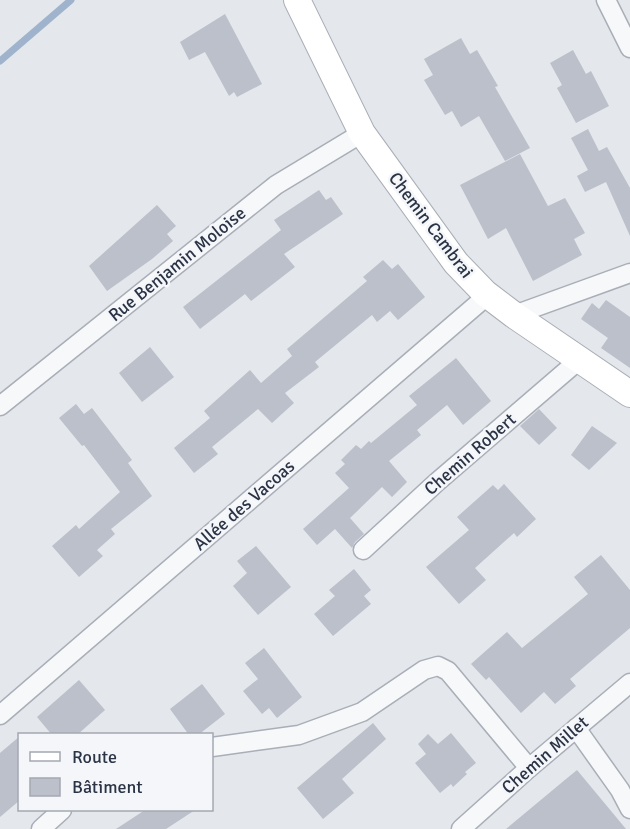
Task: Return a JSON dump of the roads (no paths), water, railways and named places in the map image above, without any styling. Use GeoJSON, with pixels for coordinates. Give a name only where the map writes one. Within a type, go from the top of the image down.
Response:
{"type":"FeatureCollection","features":[{"type":"Feature","properties":{"kind":"street","name":"Chemin Cambrai"},"geometry":{"type":"LineString","coordinates":[[297,0],[362,133],[456,263],[488,295],[514,315],[630,394]]}},
{"type":"Feature","properties":{"kind":"street"},"geometry":{"type":"LineString","coordinates":[[606,0],[630,48]]}},
{"type":"Feature","properties":{"kind":"street","name":"Rue Benjamin Moloise"},"geometry":{"type":"LineString","coordinates":[[0,406],[276,185],[362,133]]}},
{"type":"Feature","properties":{"kind":"street"},"geometry":{"type":"LineString","coordinates":[[514,315],[630,273]]}},
{"type":"Feature","properties":{"kind":"street","name":"Allée des Vacoas"},"geometry":{"type":"LineString","coordinates":[[0,715],[488,295]]}},
{"type":"Feature","properties":{"kind":"street","name":"Chemin Robert"},"geometry":{"type":"LineString","coordinates":[[363,550],[445,475],[579,360]]}},
{"type":"Feature","properties":{"kind":"street"},"geometry":{"type":"LineString","coordinates":[[213,747],[299,735],[362,712],[424,670],[438,666],[448,671],[529,768]]}},
{"type":"Feature","properties":{"kind":"street","name":"Chemin Millet"},"geometry":{"type":"LineString","coordinates":[[461,829],[630,683]]}},
{"type":"Feature","properties":{"kind":"street"},"geometry":{"type":"LineString","coordinates":[[576,728],[630,808]]}},
{"type":"Feature","properties":{"kind":"street"},"geometry":{"type":"LineString","coordinates":[[41,829],[61,811]]}},
{"type":"Feature","properties":{"kind":"waterway"},"geometry":{"type":"LineString","coordinates":[[0,61],[71,0]]}}]}
